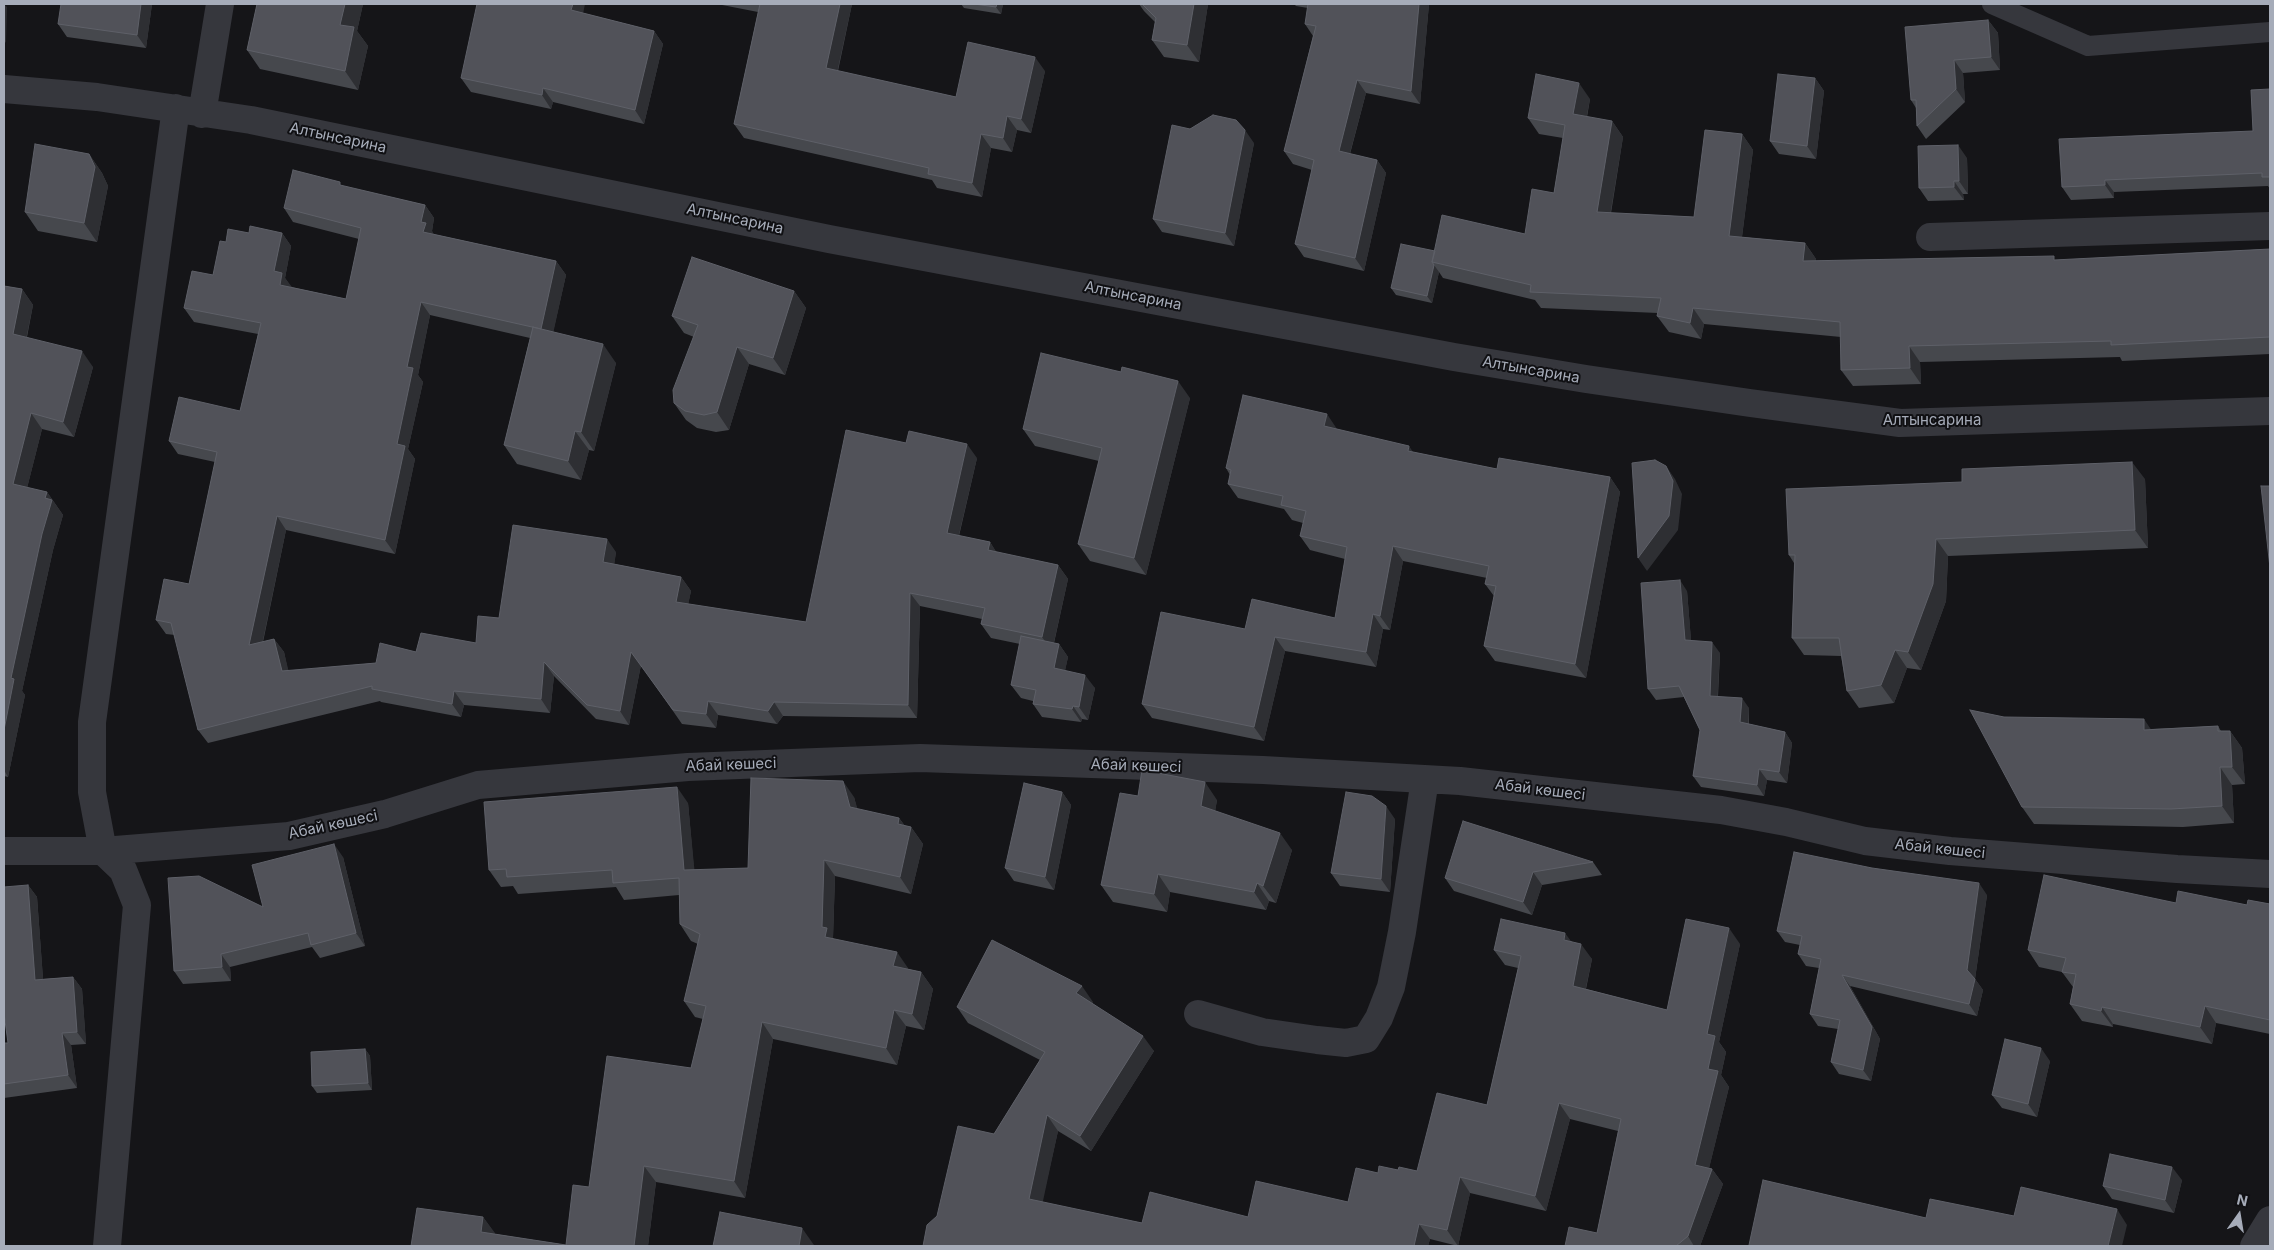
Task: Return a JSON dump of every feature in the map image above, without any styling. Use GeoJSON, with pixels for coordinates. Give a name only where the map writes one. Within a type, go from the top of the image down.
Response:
{"type":"FeatureCollection","features":[{"type":"Feature","properties":{"kind":"street"},"geometry":{"type":"LineString","coordinates":[[202,114],[220,4]]}},
{"type":"Feature","properties":{"kind":"street","name":"Алтынсарина"},"geometry":{"type":"LineString","coordinates":[[4,89],[97,97],[252,120],[829,239],[1434,353],[1586,379],[1702,396],[1900,423],[2270,411]]}},
{"type":"Feature","properties":{"kind":"street"},"geometry":{"type":"LineString","coordinates":[[107,1246],[137,905],[123,870],[103,851],[92,792],[92,722],[176,108]]}},
{"type":"Feature","properties":{"kind":"street"},"geometry":{"type":"LineString","coordinates":[[1930,237],[2270,226]]}},
{"type":"Feature","properties":{"kind":"street","name":"Абай көшесі"},"geometry":{"type":"LineString","coordinates":[[4,851],[103,851],[289,836],[385,814],[478,785],[688,767],[920,758],[1263,770],[1460,780],[1721,810],[1786,822],[1865,841],[1950,851],[2176,870],[2270,874]]}},
{"type":"Feature","properties":{"kind":"street"},"geometry":{"type":"LineString","coordinates":[[1198,1014],[1262,1032],[1346,1043],[1366,1039],[1379,1018],[1391,987],[1402,932],[1425,779]]}},
{"type":"Feature","properties":{"kind":"street"},"geometry":{"type":"LineString","coordinates":[[2254,1246],[2270,1220]]}},
{"type":"Feature","properties":{"kind":"lane"},"geometry":{"type":"LineString","coordinates":[[1992,4],[2088,46],[2270,32]]}},
{"type":"Feature","properties":{"kind":"building"},"geometry":{"type":"Polygon","coordinates":[[[61,4],[141,4],[137,35],[58,24],[61,4]]]}},
{"type":"Feature","properties":{"kind":"building"},"geometry":{"type":"Polygon","coordinates":[[[257,4],[345,4],[340,25],[354,27],[345,71],[247,50],[257,4]]]}},
{"type":"Feature","properties":{"kind":"building"},"geometry":{"type":"Polygon","coordinates":[[[477,4],[573,4],[571,10],[654,31],[635,110],[543,88],[542,95],[461,78],[477,4]]]}},
{"type":"Feature","properties":{"kind":"building"},"geometry":{"type":"Polygon","coordinates":[[[760,4],[840,4],[826,68],[956,97],[968,42],[1035,57],[1021,119],[1007,116],[1003,138],[981,134],[972,183],[928,174],[929,168],[734,124],[760,4]]]}},
{"type":"Feature","properties":{"kind":"building"},"geometry":{"type":"Polygon","coordinates":[[[974,4],[997,4],[996,7],[974,4]]]}},
{"type":"Feature","properties":{"kind":"building"},"geometry":{"type":"Polygon","coordinates":[[[1142,4],[1194,4],[1187,45],[1152,40],[1156,18],[1142,4]]]}},
{"type":"Feature","properties":{"kind":"building"},"geometry":{"type":"Polygon","coordinates":[[[1308,4],[1419,4],[1411,91],[1357,80],[1339,151],[1377,160],[1355,258],[1295,244],[1314,160],[1284,151],[1316,26],[1305,24],[1308,4]]]}},
{"type":"Feature","properties":{"kind":"building"},"geometry":{"type":"Polygon","coordinates":[[[1988,20],[1991,57],[1954,60],[1956,89],[1917,126],[1916,100],[1911,100],[1905,27],[1988,20]]]}},
{"type":"Feature","properties":{"kind":"building"},"geometry":{"type":"Polygon","coordinates":[[[1536,74],[1579,83],[1573,114],[1612,121],[1597,212],[1694,217],[1705,130],[1742,134],[1729,236],[1805,243],[1803,261],[2054,256],[2054,260],[2270,249],[2270,337],[2111,345],[2111,341],[1909,346],[1910,368],[1841,370],[1840,322],[1693,308],[1690,323],[1657,316],[1661,298],[1530,292],[1531,285],[1432,262],[1442,215],[1525,234],[1532,189],[1554,193],[1565,125],[1528,118],[1536,74]]]}},
{"type":"Feature","properties":{"kind":"building"},"geometry":{"type":"Polygon","coordinates":[[[1778,74],[1815,78],[1807,146],[1770,141],[1778,74]]]}},
{"type":"Feature","properties":{"kind":"building"},"geometry":{"type":"Polygon","coordinates":[[[2270,89],[2270,177],[2262,177],[2262,173],[2105,180],[2105,185],[2062,187],[2059,139],[2253,131],[2251,90],[2270,89]]]}},
{"type":"Feature","properties":{"kind":"building"},"geometry":{"type":"Polygon","coordinates":[[[1213,115],[1236,120],[1245,130],[1225,233],[1153,219],[1172,125],[1190,129],[1213,115]]]}},
{"type":"Feature","properties":{"kind":"building"},"geometry":{"type":"Polygon","coordinates":[[[35,144],[89,154],[95,167],[84,223],[25,212],[35,144]]]}},
{"type":"Feature","properties":{"kind":"building"},"geometry":{"type":"Polygon","coordinates":[[[1958,145],[1959,181],[1954,181],[1954,187],[1919,188],[1918,146],[1958,145]]]}},
{"type":"Feature","properties":{"kind":"building"},"geometry":{"type":"Polygon","coordinates":[[[293,170],[340,182],[340,185],[425,205],[421,222],[426,223],[423,232],[556,261],[541,329],[421,302],[407,367],[413,368],[397,444],[405,446],[385,540],[277,516],[249,645],[274,639],[282,671],[376,663],[380,643],[416,652],[421,633],[476,643],[478,616],[499,618],[513,525],[607,539],[603,562],[681,577],[676,602],[806,622],[846,430],[906,443],[909,431],[967,444],[947,533],[990,542],[988,550],[1058,565],[1042,637],[981,624],[985,608],[910,593],[908,705],[774,702],[768,711],[708,701],[706,714],[673,710],[631,652],[620,711],[587,705],[544,662],[541,699],[454,691],[452,704],[372,689],[372,686],[198,730],[171,623],[156,620],[164,579],[189,584],[217,452],[169,441],[179,397],[240,411],[261,323],[184,308],[192,271],[213,275],[220,241],[226,242],[228,229],[249,233],[250,226],[282,233],[274,271],[282,273],[280,285],[346,299],[361,228],[284,208],[293,170]]]}},
{"type":"Feature","properties":{"kind":"building"},"geometry":{"type":"Polygon","coordinates":[[[1401,244],[1435,251],[1427,296],[1391,288],[1401,244]]]}},
{"type":"Feature","properties":{"kind":"building"},"geometry":{"type":"Polygon","coordinates":[[[692,257],[794,291],[773,358],[737,347],[717,412],[704,415],[685,411],[674,403],[673,390],[698,325],[672,316],[692,257]]]}},
{"type":"Feature","properties":{"kind":"building"},"geometry":{"type":"Polygon","coordinates":[[[4,286],[22,289],[13,334],[82,351],[63,422],[31,413],[13,484],[47,492],[45,498],[52,500],[42,534],[11,678],[14,679],[4,730],[4,286]]]}},
{"type":"Feature","properties":{"kind":"building"},"geometry":{"type":"Polygon","coordinates":[[[533,327],[603,344],[581,432],[575,431],[568,461],[504,445],[533,327]]]}},
{"type":"Feature","properties":{"kind":"building"},"geometry":{"type":"Polygon","coordinates":[[[1041,353],[1121,372],[1122,367],[1178,381],[1134,558],[1078,544],[1102,448],[1023,429],[1041,353]]]}},
{"type":"Feature","properties":{"kind":"building"},"geometry":{"type":"Polygon","coordinates":[[[1243,395],[1327,414],[1324,426],[1409,446],[1408,451],[1497,469],[1499,458],[1610,477],[1575,664],[1484,646],[1496,586],[1485,584],[1489,566],[1393,546],[1380,616],[1373,614],[1366,652],[1275,637],[1254,727],[1142,704],[1161,612],[1245,629],[1252,599],[1335,618],[1347,547],[1300,536],[1306,511],[1281,505],[1283,496],[1228,484],[1231,470],[1226,468],[1243,395]]]}},
{"type":"Feature","properties":{"kind":"building"},"geometry":{"type":"Polygon","coordinates":[[[1655,460],[1666,466],[1673,481],[1669,516],[1638,558],[1632,463],[1655,460]]]}},
{"type":"Feature","properties":{"kind":"building"},"geometry":{"type":"Polygon","coordinates":[[[2132,462],[2135,530],[1936,539],[1933,584],[1908,652],[1895,650],[1881,685],[1847,691],[1839,638],[1792,638],[1795,555],[1789,555],[1786,489],[1962,482],[1962,469],[2132,462]]]}},
{"type":"Feature","properties":{"kind":"building"},"geometry":{"type":"Polygon","coordinates":[[[2261,486],[2270,486],[2270,568],[2261,486]]]}},
{"type":"Feature","properties":{"kind":"building"},"geometry":{"type":"Polygon","coordinates":[[[1680,580],[1685,640],[1712,642],[1710,696],[1742,698],[1740,722],[1785,732],[1779,772],[1759,769],[1757,785],[1693,776],[1700,730],[1679,686],[1648,689],[1641,583],[1680,580]]]}},
{"type":"Feature","properties":{"kind":"building"},"geometry":{"type":"Polygon","coordinates":[[[1021,636],[1059,644],[1054,668],[1085,675],[1079,707],[1073,706],[1072,709],[1033,704],[1036,690],[1011,685],[1021,636]]]}},
{"type":"Feature","properties":{"kind":"building"},"geometry":{"type":"Polygon","coordinates":[[[1970,710],[2004,717],[2144,719],[2144,730],[2218,726],[2218,731],[2230,731],[2232,767],[2220,767],[2222,806],[2171,809],[2022,807],[1970,710]]]}},
{"type":"Feature","properties":{"kind":"building"},"geometry":{"type":"Polygon","coordinates":[[[1142,770],[1205,782],[1201,806],[1280,833],[1263,886],[1257,883],[1254,892],[1158,874],[1154,894],[1101,885],[1120,793],[1138,796],[1142,770]]]}},
{"type":"Feature","properties":{"kind":"building"},"geometry":{"type":"Polygon","coordinates":[[[751,778],[843,781],[850,807],[899,818],[898,824],[911,827],[900,877],[824,860],[822,927],[827,928],[825,937],[897,952],[893,966],[921,972],[912,1014],[894,1010],[886,1048],[762,1022],[734,1181],[644,1166],[634,1246],[411,1246],[417,1208],[483,1217],[481,1232],[566,1245],[573,1185],[589,1187],[607,1056],[691,1068],[706,1006],[684,1001],[700,934],[680,924],[679,878],[613,883],[612,870],[507,877],[506,869],[489,870],[484,802],[677,787],[684,870],[748,868],[751,778]]]}},
{"type":"Feature","properties":{"kind":"building"},"geometry":{"type":"Polygon","coordinates":[[[1024,783],[1062,792],[1045,877],[1005,868],[1024,783]]]}},
{"type":"Feature","properties":{"kind":"building"},"geometry":{"type":"Polygon","coordinates":[[[1346,792],[1372,796],[1386,806],[1381,879],[1331,873],[1346,792]]]}},
{"type":"Feature","properties":{"kind":"building"},"geometry":{"type":"Polygon","coordinates":[[[1463,821],[1593,862],[1533,872],[1523,902],[1445,878],[1463,821]]]}},
{"type":"Feature","properties":{"kind":"building"},"geometry":{"type":"Polygon","coordinates":[[[334,844],[356,933],[311,945],[308,933],[221,954],[222,967],[174,971],[168,878],[199,876],[263,907],[252,865],[334,844]]]}},
{"type":"Feature","properties":{"kind":"building"},"geometry":{"type":"Polygon","coordinates":[[[1794,852],[1872,868],[1979,883],[1967,970],[1975,979],[1969,1004],[1842,975],[1872,1027],[1863,1070],[1831,1062],[1840,1020],[1810,1014],[1821,959],[1798,954],[1802,936],[1777,931],[1794,852]]]}},
{"type":"Feature","properties":{"kind":"building"},"geometry":{"type":"Polygon","coordinates":[[[2044,875],[2176,903],[2178,891],[2247,905],[2248,900],[2270,904],[2270,1020],[2205,1006],[2200,1027],[2102,1007],[2101,1011],[2070,1004],[2076,974],[2062,972],[2066,958],[2028,950],[2044,875]]]}},
{"type":"Feature","properties":{"kind":"building"},"geometry":{"type":"Polygon","coordinates":[[[28,885],[35,980],[73,977],[77,1032],[62,1033],[68,1075],[4,1084],[4,1043],[8,1043],[4,1013],[4,887],[28,885]]]}},
{"type":"Feature","properties":{"kind":"building"},"geometry":{"type":"Polygon","coordinates":[[[1501,919],[1565,933],[1564,940],[1581,944],[1573,986],[1667,1010],[1686,919],[1729,928],[1707,1034],[1715,1036],[1708,1069],[1718,1071],[1695,1165],[1712,1169],[1688,1236],[1676,1246],[1565,1246],[1569,1227],[1597,1233],[1621,1119],[1559,1103],[1535,1196],[1460,1177],[1447,1230],[1419,1224],[1414,1246],[923,1246],[927,1225],[937,1216],[958,1126],[994,1134],[1045,1052],[957,1007],[992,940],[1082,986],[1076,993],[1143,1036],[1080,1136],[1047,1115],[1029,1199],[1142,1223],[1150,1192],[1248,1217],[1256,1181],[1348,1202],[1356,1168],[1378,1173],[1379,1166],[1398,1170],[1399,1167],[1417,1171],[1437,1093],[1487,1105],[1521,956],[1494,950],[1501,919]]]}},
{"type":"Feature","properties":{"kind":"building"},"geometry":{"type":"Polygon","coordinates":[[[2005,1039],[2041,1048],[2028,1104],[1992,1095],[2005,1039]]]}},
{"type":"Feature","properties":{"kind":"building"},"geometry":{"type":"Polygon","coordinates":[[[365,1049],[368,1083],[312,1086],[311,1052],[365,1049]]]}},
{"type":"Feature","properties":{"kind":"building"},"geometry":{"type":"Polygon","coordinates":[[[2110,1154],[2172,1167],[2165,1200],[2103,1186],[2110,1154]]]}},
{"type":"Feature","properties":{"kind":"building"},"geometry":{"type":"Polygon","coordinates":[[[1763,1180],[1926,1218],[1930,1199],[2014,1216],[2021,1187],[2117,1209],[2108,1246],[1750,1246],[1763,1180]]]}},
{"type":"Feature","properties":{"kind":"building"},"geometry":{"type":"Polygon","coordinates":[[[720,1212],[802,1228],[799,1246],[713,1246],[720,1212]]]}}]}
